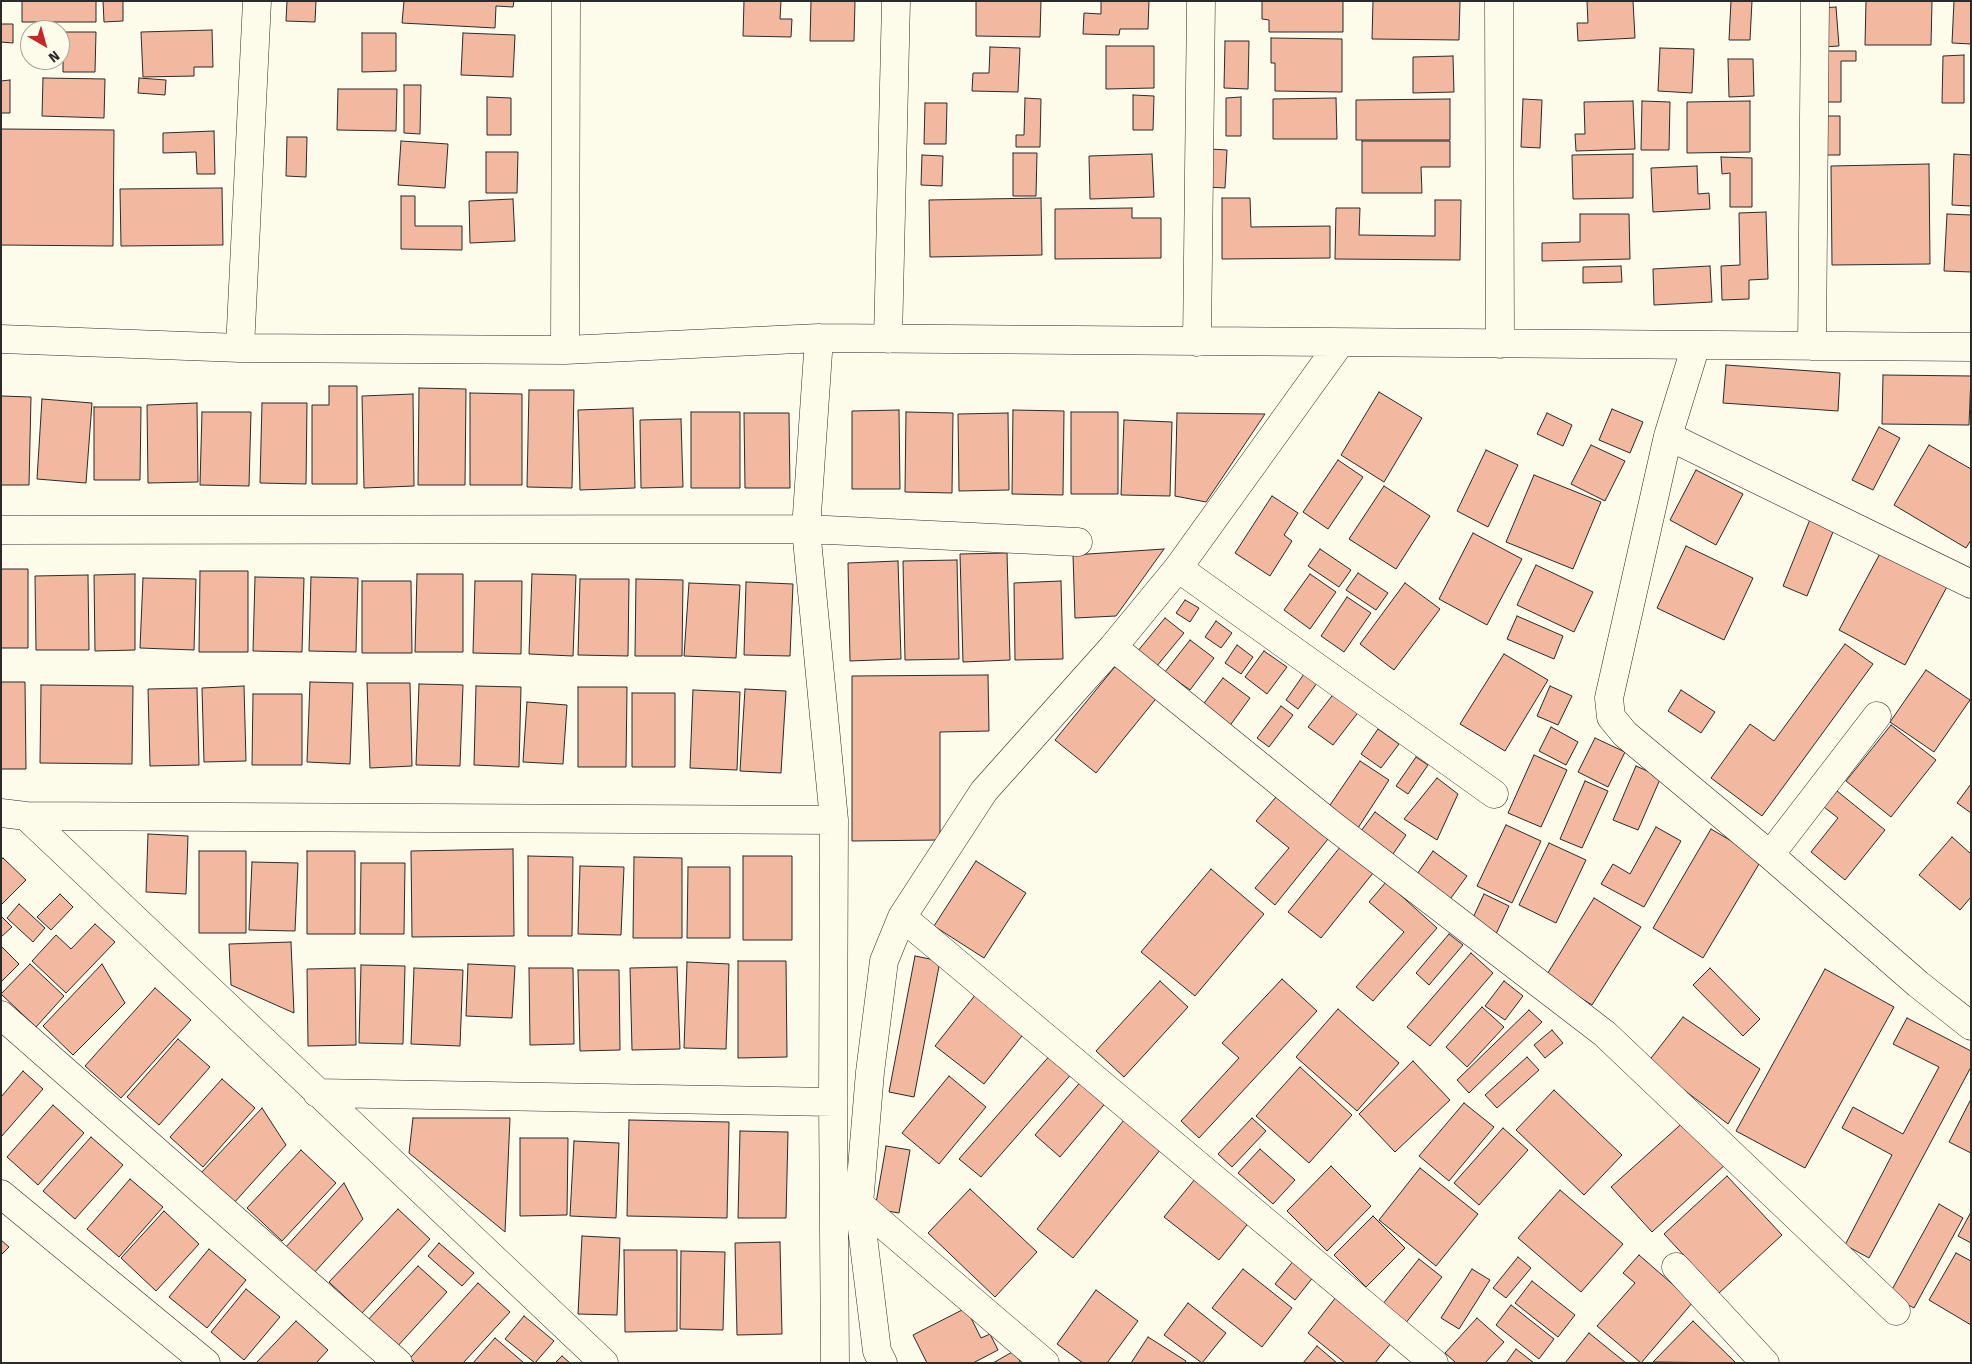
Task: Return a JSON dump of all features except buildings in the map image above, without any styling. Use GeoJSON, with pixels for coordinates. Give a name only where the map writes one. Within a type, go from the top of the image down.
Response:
{"type":"FeatureCollection","features":[{"type":"Feature","properties":{"kind":"street"},"geometry":{"type":"LineString","coordinates":[[240,348],[257,1]]}},
{"type":"Feature","properties":{"kind":"street"},"geometry":{"type":"LineString","coordinates":[[564,350],[566,1]]}},
{"type":"Feature","properties":{"kind":"street"},"geometry":{"type":"LineString","coordinates":[[888,339],[896,1]]}},
{"type":"Feature","properties":{"kind":"street"},"geometry":{"type":"LineString","coordinates":[[1197,342],[1201,1]]}},
{"type":"Feature","properties":{"kind":"street"},"geometry":{"type":"LineString","coordinates":[[1499,1],[1500,344]]}},
{"type":"Feature","properties":{"kind":"street"},"geometry":{"type":"LineString","coordinates":[[1812,346],[1815,1]]}},
{"type":"Feature","properties":{"kind":"street"},"geometry":{"type":"LineString","coordinates":[[1,339],[240,348],[564,350],[819,338],[1971,347]]}},
{"type":"Feature","properties":{"kind":"street"},"geometry":{"type":"LineString","coordinates":[[819,338],[806,529],[834,820],[833,1102],[835,1363]]}},
{"type":"Feature","properties":{"kind":"street"},"geometry":{"type":"LineString","coordinates":[[883,1363],[877,1351],[859,1204],[870,1072],[884,961],[902,917],[984,791],[1112,647],[1178,568],[1340,343]]}},
{"type":"Feature","properties":{"kind":"street"},"geometry":{"type":"LineString","coordinates":[[1696,345],[1668,436],[1609,698],[1611,717],[1625,734],[1770,855],[1918,984],[1971,1026]]}},
{"type":"Feature","properties":{"kind":"street"},"geometry":{"type":"LineString","coordinates":[[1668,436],[1971,584]]}},
{"type":"Feature","properties":{"kind":"street"},"geometry":{"type":"LineString","coordinates":[[1,530],[806,529],[1078,542]]}},
{"type":"Feature","properties":{"kind":"street"},"geometry":{"type":"LineString","coordinates":[[1178,568],[1494,794]]}},
{"type":"Feature","properties":{"kind":"street"},"geometry":{"type":"LineString","coordinates":[[1112,647],[1331,824],[1604,1034],[1896,1311]]}},
{"type":"Feature","properties":{"kind":"street"},"geometry":{"type":"LineString","coordinates":[[1770,855],[1877,716]]}},
{"type":"Feature","properties":{"kind":"street"},"geometry":{"type":"LineString","coordinates":[[13,814],[834,820]]}},
{"type":"Feature","properties":{"kind":"street"},"geometry":{"type":"LineString","coordinates":[[13,814],[317,1093],[604,1363]]}},
{"type":"Feature","properties":{"kind":"street"},"geometry":{"type":"LineString","coordinates":[[902,917],[1434,1363]]}},
{"type":"Feature","properties":{"kind":"street"},"geometry":{"type":"LineString","coordinates":[[1,1015],[398,1363]]}},
{"type":"Feature","properties":{"kind":"street"},"geometry":{"type":"LineString","coordinates":[[317,1093],[833,1102]]}},
{"type":"Feature","properties":{"kind":"street"},"geometry":{"type":"LineString","coordinates":[[1,1194],[206,1363]]}},
{"type":"Feature","properties":{"kind":"street"},"geometry":{"type":"LineString","coordinates":[[859,1204],[1045,1363]]}},
{"type":"Feature","properties":{"kind":"street"},"geometry":{"type":"LineString","coordinates":[[1676,1267],[1765,1363]]}}]}
